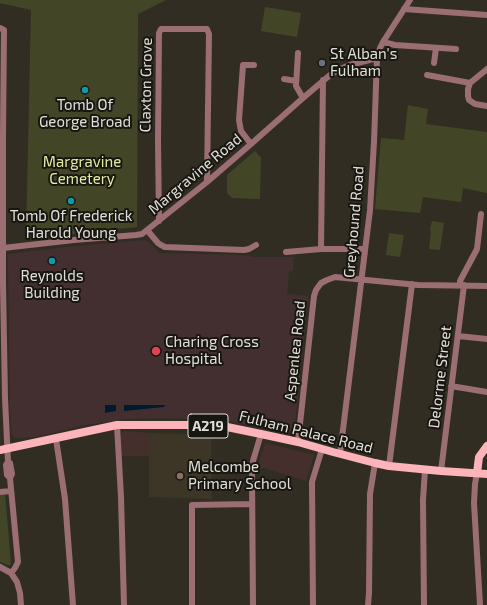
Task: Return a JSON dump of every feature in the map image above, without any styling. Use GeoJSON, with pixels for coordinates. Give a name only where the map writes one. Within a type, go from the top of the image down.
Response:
{"type":"FeatureCollection","features":[{"type":"Feature","properties":{"kind":"main road","name":"Fulham Palace Road"},"geometry":{"type":"LineString","coordinates":[[4,449],[117,425],[196,425],[227,427],[261,434],[298,442],[389,466],[487,474]]}},
{"type":"Feature","properties":{"kind":"main road"},"geometry":{"type":"LineString","coordinates":[[477,473],[479,457],[487,446]]}},
{"type":"Feature","properties":{"kind":"street","name":"Greyhound Road"},"geometry":{"type":"LineString","coordinates":[[340,454],[370,210],[377,58],[383,42],[410,0]]}},
{"type":"Feature","properties":{"kind":"street"},"geometry":{"type":"LineString","coordinates":[[404,9],[487,15]]}},
{"type":"Feature","properties":{"kind":"street"},"geometry":{"type":"LineString","coordinates":[[0,28],[4,30],[1,135],[4,449],[8,462],[6,465],[7,476],[10,478],[18,562],[16,568],[11,573]]}},
{"type":"Feature","properties":{"kind":"street","name":"Claxton Grove"},"geometry":{"type":"LineString","coordinates":[[159,222],[158,40],[160,29],[207,29],[209,34],[207,182]]}},
{"type":"Feature","properties":{"kind":"street"},"geometry":{"type":"LineString","coordinates":[[383,42],[395,45],[456,49]]}},
{"type":"Feature","properties":{"kind":"street"},"geometry":{"type":"LineString","coordinates":[[434,63],[436,48]]}},
{"type":"Feature","properties":{"kind":"street"},"geometry":{"type":"LineString","coordinates":[[298,53],[296,86],[303,98]]}},
{"type":"Feature","properties":{"kind":"street","name":"Margravine Road"},"geometry":{"type":"LineString","coordinates":[[3,248],[142,234],[159,222],[207,182],[323,80],[340,69],[377,58]]}},
{"type":"Feature","properties":{"kind":"street"},"geometry":{"type":"LineString","coordinates":[[251,144],[241,131],[239,120],[243,65],[254,65]]}},
{"type":"Feature","properties":{"kind":"street"},"geometry":{"type":"LineString","coordinates":[[487,69],[470,83],[468,89],[469,100],[475,104],[487,106]]}},
{"type":"Feature","properties":{"kind":"street"},"geometry":{"type":"LineString","coordinates":[[426,75],[470,83]]}},
{"type":"Feature","properties":{"kind":"street"},"geometry":{"type":"LineString","coordinates":[[284,79],[296,81]]}},
{"type":"Feature","properties":{"kind":"street"},"geometry":{"type":"LineString","coordinates":[[321,249],[323,80]]}},
{"type":"Feature","properties":{"kind":"street","name":"Delorme Street"},"geometry":{"type":"LineString","coordinates":[[441,471],[458,336],[462,285],[460,281],[477,249],[481,214]]}},
{"type":"Feature","properties":{"kind":"street"},"geometry":{"type":"LineString","coordinates":[[147,230],[158,243],[165,247],[244,250],[256,245]]}},
{"type":"Feature","properties":{"kind":"street"},"geometry":{"type":"LineString","coordinates":[[286,252],[321,249],[365,249]]}},
{"type":"Feature","properties":{"kind":"street","name":"Aspenlea Road"},"geometry":{"type":"LineString","coordinates":[[298,442],[314,296],[321,283],[335,277],[412,284],[487,286]]}},
{"type":"Feature","properties":{"kind":"street"},"geometry":{"type":"LineString","coordinates":[[389,466],[412,284]]}},
{"type":"Feature","properties":{"kind":"street"},"geometry":{"type":"LineString","coordinates":[[458,336],[487,339]]}},
{"type":"Feature","properties":{"kind":"street"},"geometry":{"type":"LineString","coordinates":[[451,386],[487,392]]}},
{"type":"Feature","properties":{"kind":"street"},"geometry":{"type":"LineString","coordinates":[[117,425],[124,605]]}},
{"type":"Feature","properties":{"kind":"street"},"geometry":{"type":"LineString","coordinates":[[253,605],[252,474],[253,462],[261,434]]}},
{"type":"Feature","properties":{"kind":"street"},"geometry":{"type":"LineString","coordinates":[[56,438],[65,499],[73,605]]}},
{"type":"Feature","properties":{"kind":"street"},"geometry":{"type":"LineString","coordinates":[[313,605],[312,482],[322,449]]}},
{"type":"Feature","properties":{"kind":"street"},"geometry":{"type":"LineString","coordinates":[[368,605],[370,494],[375,463]]}},
{"type":"Feature","properties":{"kind":"street"},"geometry":{"type":"LineString","coordinates":[[424,605],[423,500],[425,470]]}},
{"type":"Feature","properties":{"kind":"street"},"geometry":{"type":"LineString","coordinates":[[477,473],[474,503],[480,605]]}},
{"type":"Feature","properties":{"kind":"street"},"geometry":{"type":"LineString","coordinates":[[0,492],[11,491]]}},
{"type":"Feature","properties":{"kind":"street"},"geometry":{"type":"LineString","coordinates":[[192,605],[192,505],[252,504]]}},
{"type":"Feature","properties":{"kind":"street"},"geometry":{"type":"LineString","coordinates":[[0,567],[11,573],[17,582],[22,605]]}},
{"type":"Feature","properties":{"kind":"shaded area","name":"Charing Cross Hospital"},"geometry":{"type":"Polygon","coordinates":[[[145,240],[157,250],[158,253],[239,255],[251,257],[294,257],[293,271],[289,271],[287,294],[308,296],[293,434],[228,421],[161,418],[128,419],[84,425],[36,437],[16,438],[12,435],[10,413],[8,254],[145,240]]]}},
{"type":"Feature","properties":{"kind":"shaded area"},"geometry":{"type":"Polygon","coordinates":[[[125,431],[149,433],[149,456],[121,456],[121,433],[125,431]]]}},
{"type":"Feature","properties":{"kind":"shaded area","name":"Melcombe Primary School"},"geometry":{"type":"Polygon","coordinates":[[[149,433],[211,435],[212,499],[149,497],[149,433]]]}},
{"type":"Feature","properties":{"kind":"shaded area"},"geometry":{"type":"Polygon","coordinates":[[[265,443],[314,455],[306,481],[265,468],[258,468],[265,443]]]}},
{"type":"Feature","properties":{"kind":"green space","name":"Margravine Cemetery"},"geometry":{"type":"Polygon","coordinates":[[[0,0],[166,0],[138,14],[137,227],[26,239],[31,10],[0,3],[0,0]]]}},
{"type":"Feature","properties":{"kind":"green space"},"geometry":{"type":"Polygon","coordinates":[[[265,7],[301,13],[297,37],[261,31],[265,7]]]}},
{"type":"Feature","properties":{"kind":"green space"},"geometry":{"type":"Polygon","coordinates":[[[408,105],[428,109],[426,124],[487,132],[487,193],[463,188],[461,202],[423,197],[420,213],[375,209],[381,138],[404,140],[408,105]]]}},
{"type":"Feature","properties":{"kind":"green space"},"geometry":{"type":"Polygon","coordinates":[[[255,151],[261,158],[260,199],[232,198],[227,193],[227,175],[255,151]]]}},
{"type":"Feature","properties":{"kind":"green space"},"geometry":{"type":"Polygon","coordinates":[[[432,221],[444,223],[440,250],[429,249],[432,221]]]}},
{"type":"Feature","properties":{"kind":"green space"},"geometry":{"type":"Polygon","coordinates":[[[389,233],[404,235],[400,257],[386,255],[389,233]]]}},
{"type":"Feature","properties":{"kind":"green space"},"geometry":{"type":"Polygon","coordinates":[[[5,493],[11,565],[0,562],[0,494],[5,493]]]}},
{"type":"Feature","properties":{"kind":"water"},"geometry":{"type":"Polygon","coordinates":[[[105,405],[116,405],[116,411],[105,413],[105,405]]]}},
{"type":"Feature","properties":{"kind":"water"},"geometry":{"type":"Polygon","coordinates":[[[124,405],[165,405],[164,407],[124,411],[124,405]]]}},
{"type":"Feature","properties":{"kind":"place","name":"St Alban's Fulham"},"geometry":{"type":"Point","coordinates":[322,63]}},
{"type":"Feature","properties":{"kind":"place","name":"Tomb Of George Broad"},"geometry":{"type":"Point","coordinates":[85,90]}},
{"type":"Feature","properties":{"kind":"place","name":"Tomb Of Frederick Harold Young"},"geometry":{"type":"Point","coordinates":[71,201]}},
{"type":"Feature","properties":{"kind":"place","name":"Reynolds Building"},"geometry":{"type":"Point","coordinates":[52,261]}},
{"type":"Feature","properties":{"kind":"place","name":"Charing Cross Hospital"},"geometry":{"type":"Point","coordinates":[156,351]}},
{"type":"Feature","properties":{"kind":"place","name":"Melcombe Primary School"},"geometry":{"type":"Point","coordinates":[180,476]}}]}
